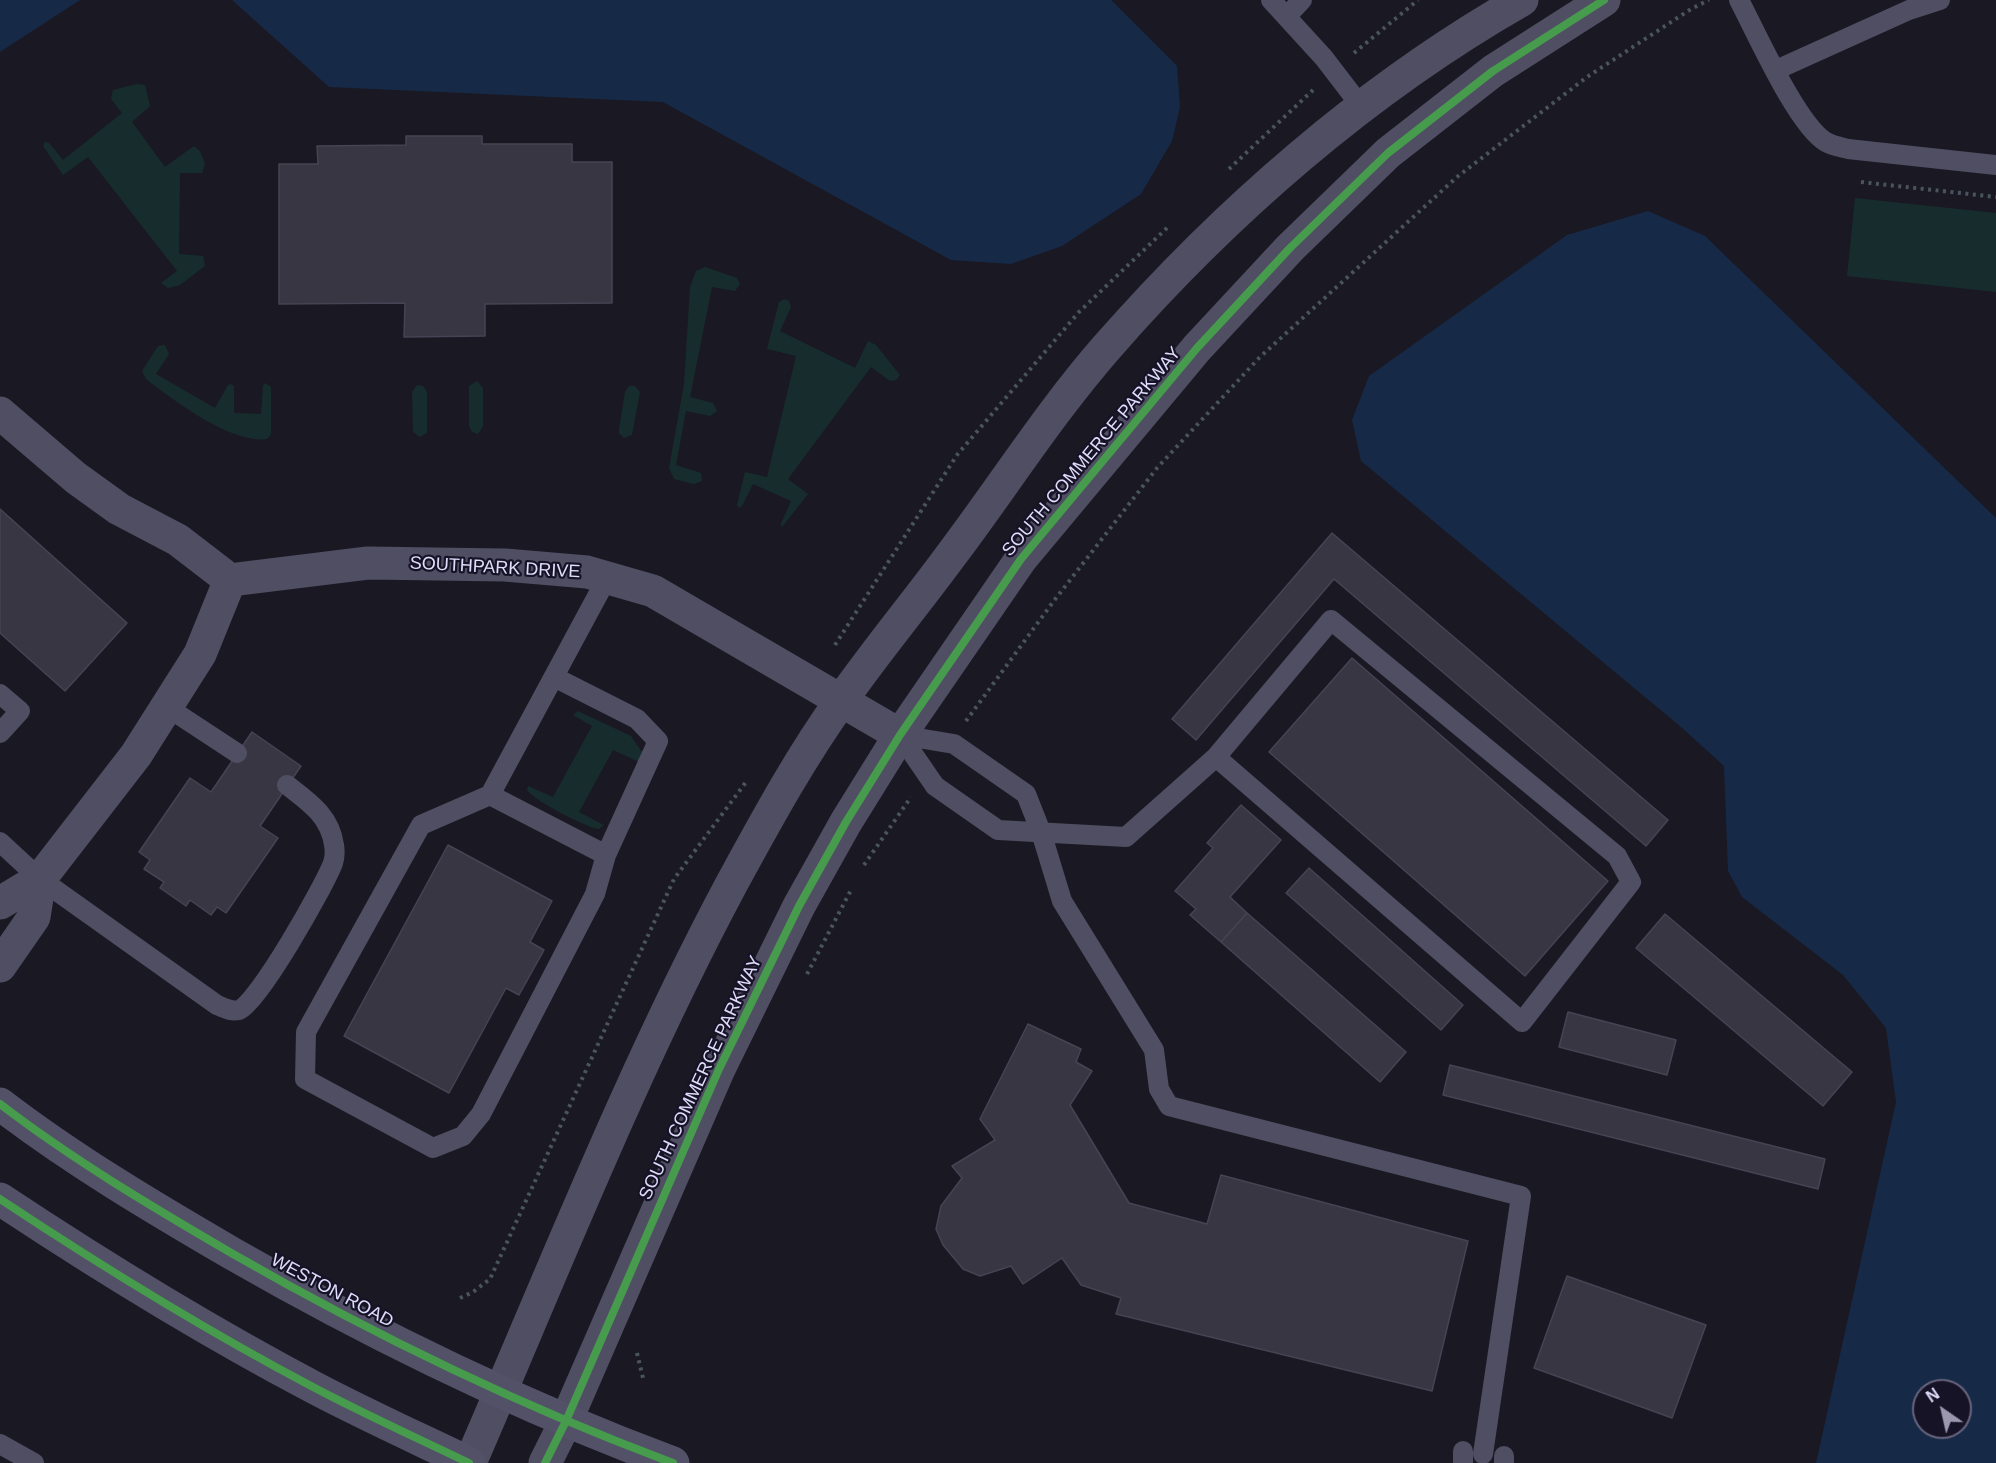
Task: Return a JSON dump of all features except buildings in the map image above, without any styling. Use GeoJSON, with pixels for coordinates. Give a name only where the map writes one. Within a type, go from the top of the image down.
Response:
{"type":"FeatureCollection","features":[{"type":"Feature","properties":{"kind":"main road","name":"WESTON ROAD"},"geometry":{"type":"LineString","coordinates":[[0,1104],[92,1168],[200,1235],[337,1311],[501,1393],[673,1463]]}},
{"type":"Feature","properties":{"kind":"main road"},"geometry":{"type":"LineString","coordinates":[[0,1198],[82,1252],[216,1333],[314,1387],[470,1463]]}},
{"type":"Feature","properties":{"kind":"street"},"geometry":{"type":"LineString","coordinates":[[470,1463],[603,1154],[687,970],[776,804],[840,702],[956,550],[1027,448],[1107,347],[1236,212],[1360,105],[1522,0]]}},
{"type":"Feature","properties":{"kind":"street","name":"SOUTH COMMERCE PARKWAY"},"geometry":{"type":"LineString","coordinates":[[545,1463],[566,1421],[687,1141],[754,993],[846,822],[900,735],[1021,558],[1197,348],[1290,248],[1397,146],[1493,71],[1604,0]]}},
{"type":"Feature","properties":{"kind":"street"},"geometry":{"type":"LineString","coordinates":[[0,413],[76,478],[119,509],[178,540],[230,580],[200,654],[136,755],[40,879],[0,903]]}},
{"type":"Feature","properties":{"kind":"street","name":"SOUTHPARK DRIVE"},"geometry":{"type":"LineString","coordinates":[[230,580],[368,563],[505,565],[586,572],[653,591],[900,735]]}},
{"type":"Feature","properties":{"kind":"street"},"geometry":{"type":"LineString","coordinates":[[0,966],[34,917],[40,879]]}},
{"type":"Feature","properties":{"kind":"lane"},"geometry":{"type":"LineString","coordinates":[[1271,0],[1287,16],[1360,105]]}},
{"type":"Feature","properties":{"kind":"lane"},"geometry":{"type":"LineString","coordinates":[[1287,16],[1302,0]]}},
{"type":"Feature","properties":{"kind":"lane"},"geometry":{"type":"LineString","coordinates":[[1739,0],[1806,121],[1825,142],[1848,149],[1996,165]]}},
{"type":"Feature","properties":{"kind":"lane"},"geometry":{"type":"LineString","coordinates":[[1776,70],[1909,10],[1940,0]]}},
{"type":"Feature","properties":{"kind":"lane"},"geometry":{"type":"LineString","coordinates":[[554,677],[637,719],[658,741],[606,855],[595,894],[481,1114],[463,1136],[433,1148],[305,1080],[306,1032],[421,825],[490,795],[607,578]]}},
{"type":"Feature","properties":{"kind":"lane"},"geometry":{"type":"LineString","coordinates":[[900,735],[935,786],[998,830],[1126,837],[1216,757],[1331,620],[1617,856],[1631,882],[1522,1022],[1216,757]]}},
{"type":"Feature","properties":{"kind":"lane"},"geometry":{"type":"LineString","coordinates":[[0,694],[20,711],[0,733]]}},
{"type":"Feature","properties":{"kind":"lane"},"geometry":{"type":"LineString","coordinates":[[166,707],[237,753]]}},
{"type":"Feature","properties":{"kind":"lane"},"geometry":{"type":"LineString","coordinates":[[900,735],[950,744],[1026,794],[1041,832],[1062,901],[1154,1050],[1160,1089],[1169,1106],[1521,1196],[1483,1454]]}},
{"type":"Feature","properties":{"kind":"lane"},"geometry":{"type":"LineString","coordinates":[[0,842],[40,879],[217,1005],[228,1010],[239,1010],[258,994],[326,879],[335,857],[330,828],[324,817],[287,785]]}},
{"type":"Feature","properties":{"kind":"lane"},"geometry":{"type":"LineString","coordinates":[[490,795],[606,855]]}},
{"type":"Feature","properties":{"kind":"lane"},"geometry":{"type":"LineString","coordinates":[[0,1444],[34,1463]]}},
{"type":"Feature","properties":{"kind":"path"},"geometry":{"type":"LineString","coordinates":[[950,744],[1053,602],[1157,468],[1259,358],[1457,177],[1587,77],[1691,9],[1709,0]]}},
{"type":"Feature","properties":{"kind":"path"},"geometry":{"type":"LineString","coordinates":[[1861,182],[1996,197]]}},
{"type":"Feature","properties":{"kind":"path"},"geometry":{"type":"LineString","coordinates":[[861,870],[927,774]]}},
{"type":"Feature","properties":{"kind":"path"},"geometry":{"type":"LineString","coordinates":[[802,985],[856,880]]}},
{"type":"Feature","properties":{"kind":"path"},"geometry":{"type":"LineString","coordinates":[[640,1345],[635,1356],[643,1378]]}},
{"type":"Feature","properties":{"kind":"green space"},"geometry":{"type":"Polygon","coordinates":[[[137,84],[145,85],[150,106],[132,122],[165,167],[194,146],[200,151],[205,164],[202,173],[180,173],[179,254],[203,256],[205,266],[180,285],[168,288],[161,283],[177,271],[88,157],[63,175],[43,146],[45,142],[49,143],[63,160],[122,113],[111,99],[113,90],[137,84]]]}},
{"type":"Feature","properties":{"kind":"green space"},"geometry":{"type":"Polygon","coordinates":[[[1855,198],[1996,213],[1996,292],[1847,276],[1855,198]]]}},
{"type":"Feature","properties":{"kind":"green space"},"geometry":{"type":"Polygon","coordinates":[[[705,267],[737,278],[740,284],[735,291],[712,287],[690,397],[713,403],[717,411],[710,416],[686,411],[676,465],[701,473],[702,481],[694,484],[674,479],[669,468],[684,384],[690,287],[696,271],[705,267]]]}},
{"type":"Feature","properties":{"kind":"green space"},"geometry":{"type":"Polygon","coordinates":[[[785,299],[789,301],[791,307],[780,331],[855,368],[868,341],[876,345],[900,375],[896,380],[890,381],[871,367],[788,479],[808,494],[782,527],[781,524],[791,501],[753,484],[742,506],[739,508],[737,505],[745,472],[767,477],[796,356],[767,349],[779,302],[785,299]]]}},
{"type":"Feature","properties":{"kind":"green space"},"geometry":{"type":"Polygon","coordinates":[[[165,345],[169,354],[156,374],[215,408],[228,385],[231,384],[234,386],[234,413],[261,414],[263,386],[265,383],[271,387],[271,434],[267,439],[253,439],[220,428],[187,409],[146,379],[142,371],[158,346],[165,345]]]}},
{"type":"Feature","properties":{"kind":"green space"},"geometry":{"type":"Polygon","coordinates":[[[477,381],[483,388],[483,426],[478,434],[472,432],[469,426],[469,386],[477,381]]]}},
{"type":"Feature","properties":{"kind":"green space"},"geometry":{"type":"Polygon","coordinates":[[[417,385],[423,386],[427,392],[427,433],[420,437],[413,432],[412,392],[417,385]]]}},
{"type":"Feature","properties":{"kind":"green space"},"geometry":{"type":"Polygon","coordinates":[[[629,386],[635,386],[640,392],[632,435],[624,438],[619,433],[619,429],[625,392],[629,386]]]}},
{"type":"Feature","properties":{"kind":"green space"},"geometry":{"type":"Polygon","coordinates":[[[578,711],[631,736],[642,752],[639,762],[613,750],[579,812],[604,825],[599,829],[561,813],[531,795],[527,790],[528,786],[553,797],[592,726],[573,715],[578,711]]]}},
{"type":"Feature","properties":{"kind":"water"},"geometry":{"type":"Polygon","coordinates":[[[0,0],[80,0],[0,52],[0,0]]]}},
{"type":"Feature","properties":{"kind":"water"},"geometry":{"type":"Polygon","coordinates":[[[232,0],[1111,0],[1177,66],[1180,107],[1172,141],[1141,194],[1062,246],[1011,264],[951,260],[663,102],[329,87],[232,0]]]}},
{"type":"Feature","properties":{"kind":"water"},"geometry":{"type":"Polygon","coordinates":[[[1648,211],[1705,236],[1996,518],[1996,1463],[1816,1463],[1896,1102],[1886,1028],[1843,975],[1742,897],[1728,871],[1724,766],[1681,727],[1361,461],[1352,420],[1369,376],[1567,235],[1648,211]]]}},
{"type":"Feature","properties":{"kind":"cycle path"},"geometry":{"type":"LineString","coordinates":[[545,1463],[566,1421],[719,1069],[799,906],[846,822],[900,735],[1021,559],[1197,348],[1290,248],[1388,153],[1493,71],[1604,0]]}},
{"type":"Feature","properties":{"kind":"cycle path"},"geometry":{"type":"LineString","coordinates":[[0,1104],[56,1145],[144,1201],[233,1254],[340,1313],[448,1368],[560,1418],[673,1463]]}},
{"type":"Feature","properties":{"kind":"cycle path"},"geometry":{"type":"LineString","coordinates":[[0,1199],[76,1249],[233,1343],[332,1397],[469,1463]]}}]}
